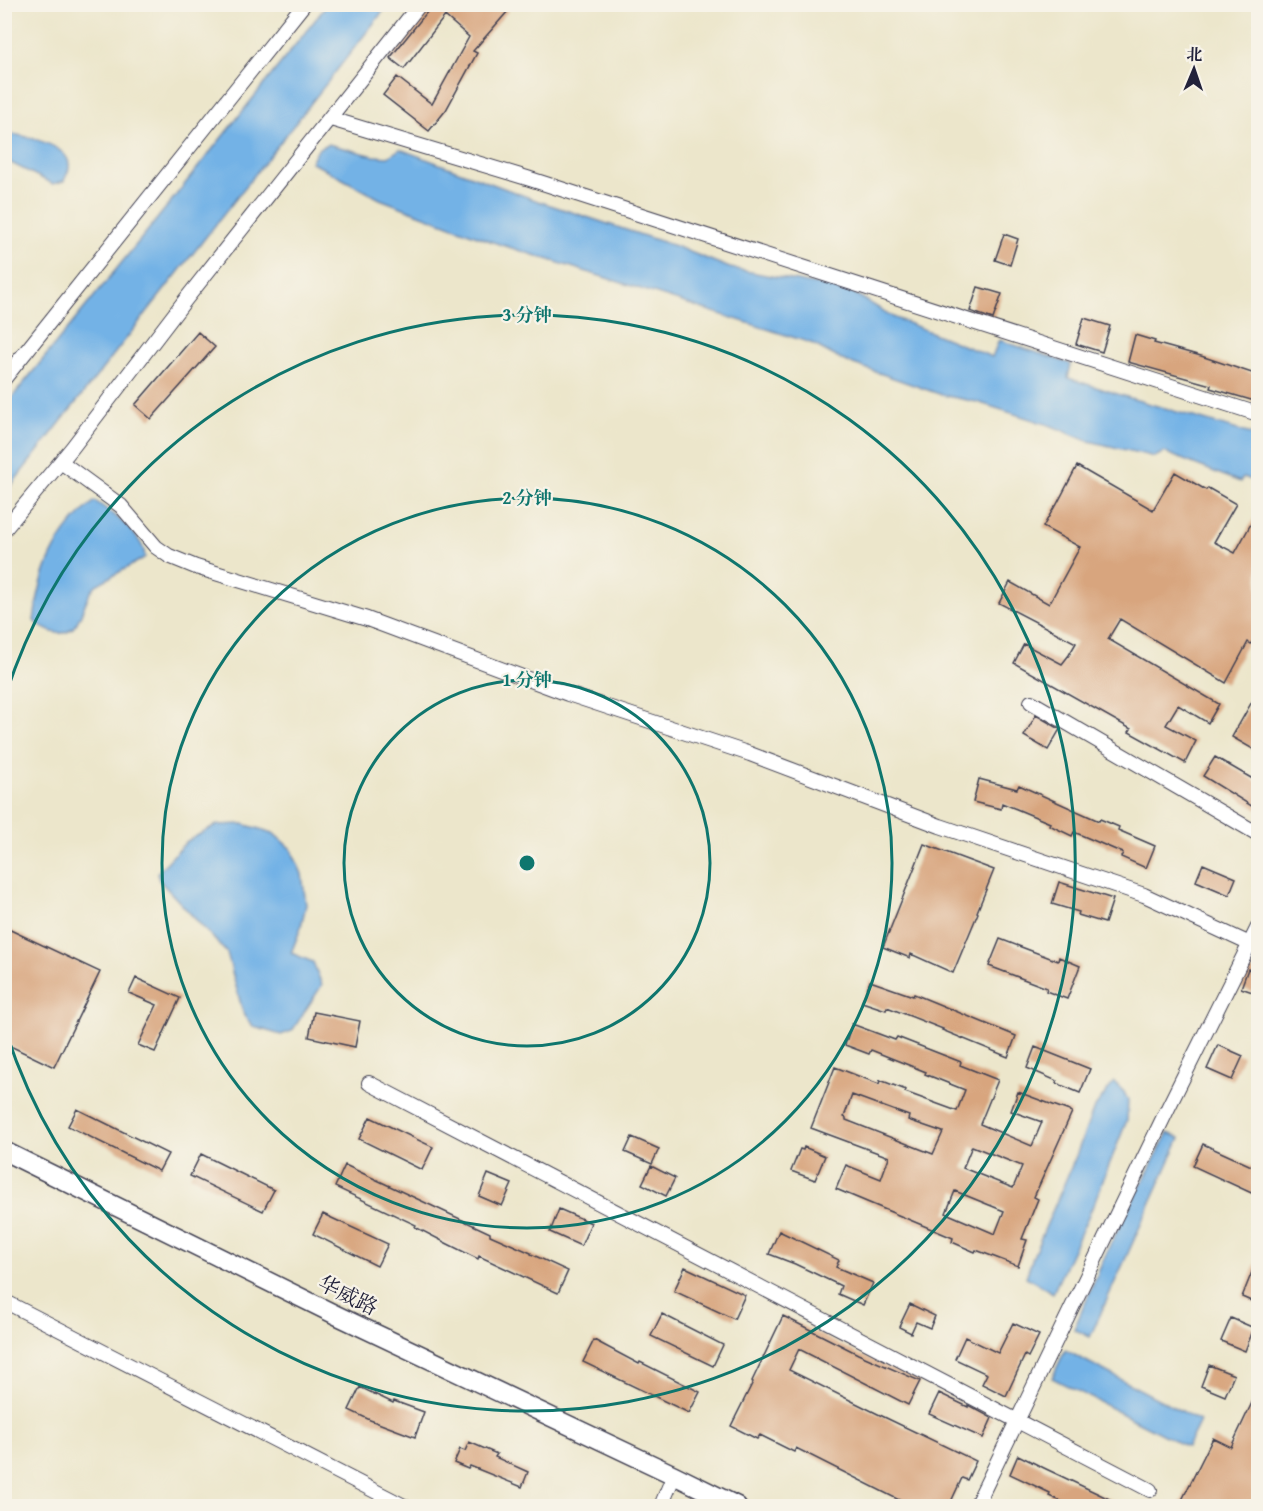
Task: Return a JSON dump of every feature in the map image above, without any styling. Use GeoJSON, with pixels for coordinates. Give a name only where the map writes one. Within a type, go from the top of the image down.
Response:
{"type":"FeatureCollection","features":[{"type":"Feature","properties":{"kind":"main road","name":"华威路"},"geometry":{"type":"LineString","coordinates":[[4,1151],[336,1315],[737,1506]]}},
{"type":"Feature","properties":{"kind":"street"},"geometry":{"type":"LineString","coordinates":[[4,379],[304,4]]}},
{"type":"Feature","properties":{"kind":"street"},"geometry":{"type":"LineString","coordinates":[[4,530],[61,462],[186,299],[420,4]]}},
{"type":"Feature","properties":{"kind":"street"},"geometry":{"type":"LineString","coordinates":[[331,118],[527,178],[1258,414]]}},
{"type":"Feature","properties":{"kind":"street"},"geometry":{"type":"LineString","coordinates":[[61,462],[121,506],[156,547],[169,556],[196,567],[368,619],[568,694],[750,754],[940,826],[1144,895],[1250,944]]}},
{"type":"Feature","properties":{"kind":"street"},"geometry":{"type":"LineString","coordinates":[[1031,702],[1258,834]]}},
{"type":"Feature","properties":{"kind":"street"},"geometry":{"type":"LineString","coordinates":[[976,1506],[1258,927]]}},
{"type":"Feature","properties":{"kind":"street"},"geometry":{"type":"LineString","coordinates":[[369,1083],[1150,1490]]}},
{"type":"Feature","properties":{"kind":"street"},"geometry":{"type":"LineString","coordinates":[[4,1301],[404,1506]]}},
{"type":"Feature","properties":{"kind":"street"},"geometry":{"type":"LineString","coordinates":[[661,1506],[674,1475]]}},
{"type":"Feature","properties":{"kind":"water"},"geometry":{"type":"Polygon","coordinates":[[[327,5],[388,5],[5,493],[5,406],[327,5]]]}},
{"type":"Feature","properties":{"kind":"water"},"geometry":{"type":"Polygon","coordinates":[[[4,133],[44,142],[62,152],[69,167],[64,181],[53,184],[5,160],[4,133]]]}},
{"type":"Feature","properties":{"kind":"water"},"geometry":{"type":"Polygon","coordinates":[[[328,144],[374,156],[388,157],[400,149],[538,201],[675,246],[730,268],[849,290],[893,317],[992,357],[999,340],[1071,364],[1068,378],[1258,436],[1258,483],[1244,477],[1240,482],[1164,452],[1155,457],[1085,440],[1052,426],[977,402],[942,395],[842,360],[811,343],[493,242],[380,199],[311,162],[319,148],[328,144]]]}},
{"type":"Feature","properties":{"kind":"water"},"geometry":{"type":"Polygon","coordinates":[[[95,501],[118,518],[133,533],[144,549],[145,557],[96,585],[89,594],[76,624],[66,632],[55,633],[34,621],[40,586],[52,555],[69,526],[95,501]]]}},
{"type":"Feature","properties":{"kind":"water"},"geometry":{"type":"Polygon","coordinates":[[[243,824],[273,833],[291,849],[302,874],[306,905],[291,953],[313,962],[322,985],[292,1031],[281,1035],[254,1027],[244,1016],[227,953],[159,880],[157,873],[187,841],[217,825],[243,824]]]}},
{"type":"Feature","properties":{"kind":"water"},"geometry":{"type":"Polygon","coordinates":[[[1114,1082],[1124,1092],[1128,1101],[1127,1120],[1092,1208],[1053,1293],[1026,1277],[1093,1110],[1114,1082]]]}},
{"type":"Feature","properties":{"kind":"water"},"geometry":{"type":"Polygon","coordinates":[[[1168,1133],[1180,1138],[1090,1337],[1074,1329],[1109,1247],[1168,1133]]]}},
{"type":"Feature","properties":{"kind":"water"},"geometry":{"type":"Polygon","coordinates":[[[1065,1350],[1200,1421],[1187,1447],[1052,1378],[1065,1350]]]}},
{"type":"Feature","properties":{"kind":"building"},"geometry":{"type":"Polygon","coordinates":[[[431,4],[499,4],[508,11],[473,51],[477,53],[446,110],[429,131],[383,95],[397,77],[432,104],[469,37],[445,16],[404,69],[390,58],[432,6],[431,4]]]}},
{"type":"Feature","properties":{"kind":"building"},"geometry":{"type":"Polygon","coordinates":[[[1004,234],[1018,239],[1010,265],[995,260],[1004,234]]]}},
{"type":"Feature","properties":{"kind":"building"},"geometry":{"type":"Polygon","coordinates":[[[978,287],[1002,294],[993,319],[970,311],[978,287]]]}},
{"type":"Feature","properties":{"kind":"building"},"geometry":{"type":"Polygon","coordinates":[[[1084,318],[1110,326],[1102,352],[1076,344],[1084,318]]]}},
{"type":"Feature","properties":{"kind":"building"},"geometry":{"type":"Polygon","coordinates":[[[198,332],[215,347],[151,419],[135,405],[198,332]]]}},
{"type":"Feature","properties":{"kind":"building"},"geometry":{"type":"Polygon","coordinates":[[[1135,335],[1258,375],[1258,402],[1210,388],[1211,385],[1128,362],[1135,335]]]}},
{"type":"Feature","properties":{"kind":"building"},"geometry":{"type":"Polygon","coordinates":[[[1077,466],[1153,510],[1175,472],[1206,490],[1208,488],[1236,504],[1214,542],[1235,553],[1258,511],[1258,632],[1251,644],[1248,642],[1226,683],[1120,619],[1108,639],[1219,704],[1208,723],[1178,705],[1166,725],[1196,741],[1185,763],[1129,732],[1131,729],[1014,663],[1024,644],[1062,664],[1076,643],[999,603],[1010,582],[1049,604],[1080,547],[1043,527],[1077,466]]]}},
{"type":"Feature","properties":{"kind":"building"},"geometry":{"type":"Polygon","coordinates":[[[1258,691],[1258,752],[1232,737],[1258,691]]]}},
{"type":"Feature","properties":{"kind":"building"},"geometry":{"type":"Polygon","coordinates":[[[1036,715],[1060,729],[1048,750],[1024,736],[1036,715]]]}},
{"type":"Feature","properties":{"kind":"building"},"geometry":{"type":"Polygon","coordinates":[[[1215,757],[1258,782],[1258,810],[1203,776],[1215,757]]]}},
{"type":"Feature","properties":{"kind":"building"},"geometry":{"type":"Polygon","coordinates":[[[979,779],[1017,789],[1019,785],[1099,821],[1100,819],[1119,827],[1118,830],[1155,846],[1146,868],[1121,857],[1123,853],[1074,832],[1072,836],[1049,825],[1050,823],[1002,803],[1001,809],[973,802],[979,779]]]}},
{"type":"Feature","properties":{"kind":"building"},"geometry":{"type":"Polygon","coordinates":[[[924,844],[994,870],[953,973],[911,954],[910,958],[883,947],[924,844]]]}},
{"type":"Feature","properties":{"kind":"building"},"geometry":{"type":"Polygon","coordinates":[[[1203,864],[1236,878],[1229,895],[1196,881],[1203,864]]]}},
{"type":"Feature","properties":{"kind":"building"},"geometry":{"type":"Polygon","coordinates":[[[1059,882],[1113,899],[1105,923],[1052,904],[1059,882]]]}},
{"type":"Feature","properties":{"kind":"building"},"geometry":{"type":"Polygon","coordinates":[[[4,927],[100,972],[54,1067],[4,1043],[4,927]]]}},
{"type":"Feature","properties":{"kind":"building"},"geometry":{"type":"Polygon","coordinates":[[[1000,939],[1058,961],[1059,957],[1080,966],[1067,999],[1046,991],[1047,988],[989,966],[1000,939]]]}},
{"type":"Feature","properties":{"kind":"building"},"geometry":{"type":"Polygon","coordinates":[[[1248,969],[1258,972],[1258,994],[1241,988],[1248,969]]]}},
{"type":"Feature","properties":{"kind":"building"},"geometry":{"type":"Polygon","coordinates":[[[136,978],[180,998],[155,1052],[138,1045],[157,1005],[129,993],[136,978]]]}},
{"type":"Feature","properties":{"kind":"building"},"geometry":{"type":"Polygon","coordinates":[[[870,981],[913,996],[914,994],[1016,1036],[1008,1057],[887,1007],[886,1010],[862,1002],[870,981]]]}},
{"type":"Feature","properties":{"kind":"building"},"geometry":{"type":"Polygon","coordinates":[[[314,1012],[360,1021],[355,1047],[309,1037],[314,1012]]]}},
{"type":"Feature","properties":{"kind":"building"},"geometry":{"type":"Polygon","coordinates":[[[852,1024],[895,1040],[897,1037],[961,1062],[960,1065],[998,1080],[980,1124],[1032,1146],[1042,1122],[1011,1111],[1018,1092],[1072,1112],[1034,1197],[1038,1199],[1022,1239],[1027,1240],[1018,1266],[976,1250],[975,1252],[952,1242],[953,1238],[836,1189],[846,1165],[881,1179],[889,1157],[811,1128],[835,1067],[879,1084],[880,1080],[957,1111],[965,1090],[871,1050],[869,1054],[845,1045],[852,1024]],[[852,1095],[844,1117],[846,1120],[933,1154],[943,1132],[908,1120],[909,1116],[852,1095]],[[972,1146],[963,1168],[1013,1188],[1022,1166],[972,1146]],[[955,1191],[946,1213],[995,1234],[1004,1211],[955,1191]]]}},
{"type":"Feature","properties":{"kind":"building"},"geometry":{"type":"Polygon","coordinates":[[[1218,1045],[1243,1056],[1232,1080],[1207,1069],[1218,1045]]]}},
{"type":"Feature","properties":{"kind":"building"},"geometry":{"type":"Polygon","coordinates":[[[1035,1047],[1090,1069],[1080,1093],[1027,1068],[1035,1047]]]}},
{"type":"Feature","properties":{"kind":"building"},"geometry":{"type":"Polygon","coordinates":[[[77,1109],[168,1154],[159,1171],[68,1126],[77,1109]]]}},
{"type":"Feature","properties":{"kind":"building"},"geometry":{"type":"Polygon","coordinates":[[[370,1117],[433,1147],[422,1170],[359,1139],[370,1117]]]}},
{"type":"Feature","properties":{"kind":"building"},"geometry":{"type":"Polygon","coordinates":[[[632,1137],[659,1149],[652,1164],[625,1152],[632,1137]]]}},
{"type":"Feature","properties":{"kind":"building"},"geometry":{"type":"Polygon","coordinates":[[[1203,1144],[1258,1169],[1258,1196],[1193,1166],[1203,1144]]]}},
{"type":"Feature","properties":{"kind":"building"},"geometry":{"type":"Polygon","coordinates":[[[804,1147],[825,1156],[815,1180],[791,1171],[800,1149],[803,1150],[804,1147]]]}},
{"type":"Feature","properties":{"kind":"building"},"geometry":{"type":"Polygon","coordinates":[[[201,1154],[274,1190],[263,1211],[190,1176],[201,1154]]]}},
{"type":"Feature","properties":{"kind":"building"},"geometry":{"type":"Polygon","coordinates":[[[345,1165],[568,1271],[558,1293],[479,1256],[478,1259],[415,1227],[416,1225],[335,1187],[345,1165]]]}},
{"type":"Feature","properties":{"kind":"building"},"geometry":{"type":"Polygon","coordinates":[[[651,1166],[675,1178],[666,1196],[642,1184],[651,1166]]]}},
{"type":"Feature","properties":{"kind":"building"},"geometry":{"type":"Polygon","coordinates":[[[488,1174],[512,1184],[502,1206],[479,1196],[488,1174]]]}},
{"type":"Feature","properties":{"kind":"building"},"geometry":{"type":"Polygon","coordinates":[[[559,1209],[591,1223],[581,1246],[550,1232],[559,1209]]]}},
{"type":"Feature","properties":{"kind":"building"},"geometry":{"type":"Polygon","coordinates":[[[323,1214],[388,1244],[377,1266],[313,1234],[323,1214]]]}},
{"type":"Feature","properties":{"kind":"building"},"geometry":{"type":"Polygon","coordinates":[[[779,1231],[839,1260],[836,1267],[873,1283],[863,1305],[838,1294],[841,1286],[769,1254],[779,1231]]]}},
{"type":"Feature","properties":{"kind":"building"},"geometry":{"type":"Polygon","coordinates":[[[1258,1257],[1258,1304],[1242,1297],[1258,1257]]]}},
{"type":"Feature","properties":{"kind":"building"},"geometry":{"type":"Polygon","coordinates":[[[685,1267],[745,1295],[734,1319],[674,1291],[685,1267]]]}},
{"type":"Feature","properties":{"kind":"building"},"geometry":{"type":"Polygon","coordinates":[[[910,1304],[935,1316],[930,1328],[916,1322],[911,1333],[899,1327],[910,1304]]]}},
{"type":"Feature","properties":{"kind":"building"},"geometry":{"type":"Polygon","coordinates":[[[662,1314],[723,1345],[713,1366],[651,1336],[662,1314]]]}},
{"type":"Feature","properties":{"kind":"building"},"geometry":{"type":"Polygon","coordinates":[[[783,1316],[858,1354],[920,1381],[908,1405],[799,1349],[789,1370],[976,1461],[967,1480],[962,1478],[949,1506],[911,1506],[796,1448],[794,1452],[760,1435],[757,1439],[731,1426],[783,1316]]]}},
{"type":"Feature","properties":{"kind":"building"},"geometry":{"type":"Polygon","coordinates":[[[1231,1318],[1254,1328],[1245,1351],[1221,1341],[1231,1318]]]}},
{"type":"Feature","properties":{"kind":"building"},"geometry":{"type":"Polygon","coordinates":[[[1013,1323],[1039,1335],[1028,1357],[1025,1355],[1006,1396],[982,1384],[987,1374],[955,1359],[965,1337],[998,1353],[1013,1323]]]}},
{"type":"Feature","properties":{"kind":"building"},"geometry":{"type":"Polygon","coordinates":[[[594,1340],[700,1392],[689,1413],[583,1362],[594,1340]]]}},
{"type":"Feature","properties":{"kind":"building"},"geometry":{"type":"Polygon","coordinates":[[[1209,1365],[1234,1375],[1225,1396],[1201,1386],[1209,1365]]]}},
{"type":"Feature","properties":{"kind":"building"},"geometry":{"type":"Polygon","coordinates":[[[360,1387],[393,1403],[394,1401],[424,1412],[415,1437],[349,1410],[360,1387]]]}},
{"type":"Feature","properties":{"kind":"building"},"geometry":{"type":"Polygon","coordinates":[[[1258,1390],[1258,1506],[1179,1506],[1213,1438],[1231,1447],[1258,1390]]]}},
{"type":"Feature","properties":{"kind":"building"},"geometry":{"type":"Polygon","coordinates":[[[939,1393],[992,1418],[983,1438],[929,1414],[939,1393]]]}},
{"type":"Feature","properties":{"kind":"building"},"geometry":{"type":"Polygon","coordinates":[[[469,1442],[497,1454],[495,1457],[528,1472],[522,1487],[470,1466],[468,1469],[454,1463],[460,1449],[465,1451],[469,1442]]]}},
{"type":"Feature","properties":{"kind":"building"},"geometry":{"type":"Polygon","coordinates":[[[1018,1455],[1124,1506],[1072,1506],[1049,1496],[1050,1493],[1010,1474],[1018,1455]]]}}]}
